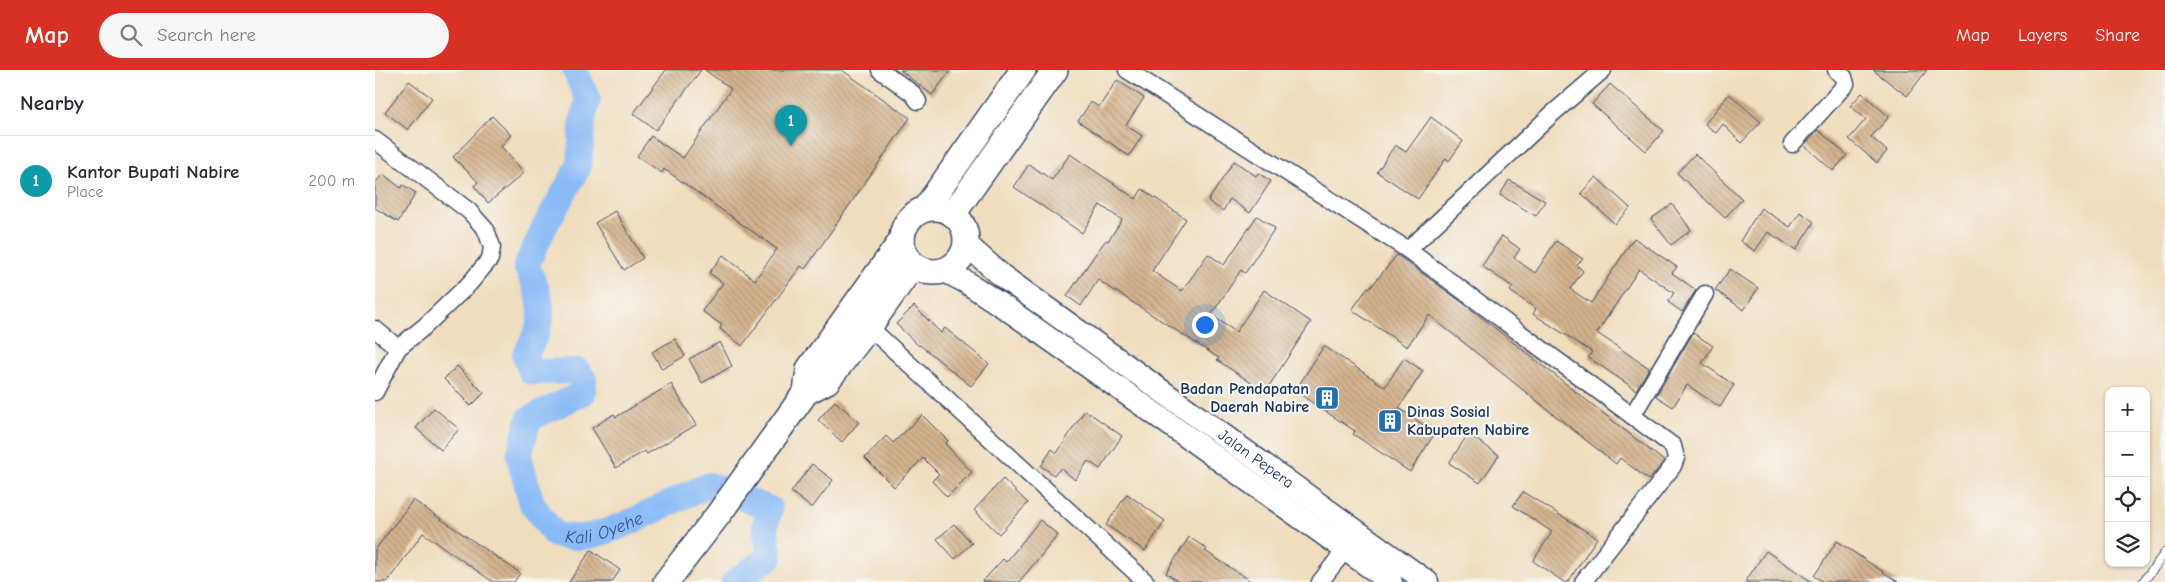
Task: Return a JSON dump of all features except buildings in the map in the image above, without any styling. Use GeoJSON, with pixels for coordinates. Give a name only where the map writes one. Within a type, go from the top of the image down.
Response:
{"type":"FeatureCollection","features":[{"type":"Feature","properties":{"kind":"main road"},"geometry":{"type":"LineString","coordinates":[[925,209],[1023,70]]}},
{"type":"Feature","properties":{"kind":"main road"},"geometry":{"type":"LineString","coordinates":[[953,214],[1055,70]]}},
{"type":"Feature","properties":{"kind":"main road"},"geometry":{"type":"LineString","coordinates":[[806,392],[809,369],[902,240],[907,222],[915,214],[925,209],[936,208],[953,214],[961,222],[966,233],[963,255],[957,264],[945,271],[934,273],[923,271],[913,265],[903,251],[902,240]]}},
{"type":"Feature","properties":{"kind":"main road","name":"Jalan Pepera"},"geometry":{"type":"LineString","coordinates":[[966,244],[1002,276],[1237,459],[1345,550],[1391,582]]}},
{"type":"Feature","properties":{"kind":"main road"},"geometry":{"type":"LineString","coordinates":[[666,582],[718,515],[806,392],[827,381],[869,327],[913,265]]}},
{"type":"Feature","properties":{"kind":"main road","name":"Jalan Pepera"},"geometry":{"type":"LineString","coordinates":[[945,271],[967,282],[1427,582]]}},
{"type":"Feature","properties":{"kind":"street"},"geometry":{"type":"LineString","coordinates":[[880,70],[912,93],[918,101]]}},
{"type":"Feature","properties":{"kind":"street"},"geometry":{"type":"LineString","coordinates":[[1127,70],[1408,250],[1673,446],[1676,458],[1663,480],[1583,582]]}},
{"type":"Feature","properties":{"kind":"street"},"geometry":{"type":"LineString","coordinates":[[1408,250],[1552,114],[1603,70]]}},
{"type":"Feature","properties":{"kind":"street"},"geometry":{"type":"LineString","coordinates":[[1792,144],[1846,84],[1844,78],[1836,70]]}},
{"type":"Feature","properties":{"kind":"street"},"geometry":{"type":"LineString","coordinates":[[375,140],[469,211],[486,230],[492,246],[490,259],[469,283],[424,327],[398,348],[375,392]]}},
{"type":"Feature","properties":{"kind":"street"},"geometry":{"type":"LineString","coordinates":[[1632,416],[1705,294]]}},
{"type":"Feature","properties":{"kind":"street"},"geometry":{"type":"LineString","coordinates":[[869,327],[1146,582]]}},
{"type":"Feature","properties":{"kind":"street"},"geometry":{"type":"LineString","coordinates":[[375,329],[398,348]]}},
{"type":"Feature","properties":{"kind":"street"},"geometry":{"type":"LineString","coordinates":[[1319,582],[1345,550]]}},
{"type":"Feature","properties":{"kind":"lane"},"geometry":{"type":"LineString","coordinates":[[2143,582],[2165,553]]}},
{"type":"Feature","properties":{"kind":"waterway","name":"Kali Oyehe"},"geometry":{"type":"LineString","coordinates":[[575,70],[588,100],[583,118],[579,166],[545,226],[526,266],[537,290],[541,310],[537,331],[525,355],[531,372],[578,371],[584,379],[583,393],[529,419],[519,456],[532,504],[555,535],[582,537],[613,529],[710,485],[770,509],[765,527],[770,557],[734,582]]}},
{"type":"Feature","properties":{"kind":"place","name":"Kantor Bupati Nabire"},"geometry":{"type":"Point","coordinates":[791,146]}},
{"type":"Feature","properties":{"kind":"place","name":"Badan Pendapatan Daerah Nabire"},"geometry":{"type":"Point","coordinates":[1327,398]}},
{"type":"Feature","properties":{"kind":"place","name":"Dinas Sosial Kabupaten Nabire"},"geometry":{"type":"Point","coordinates":[1390,421]}}]}
